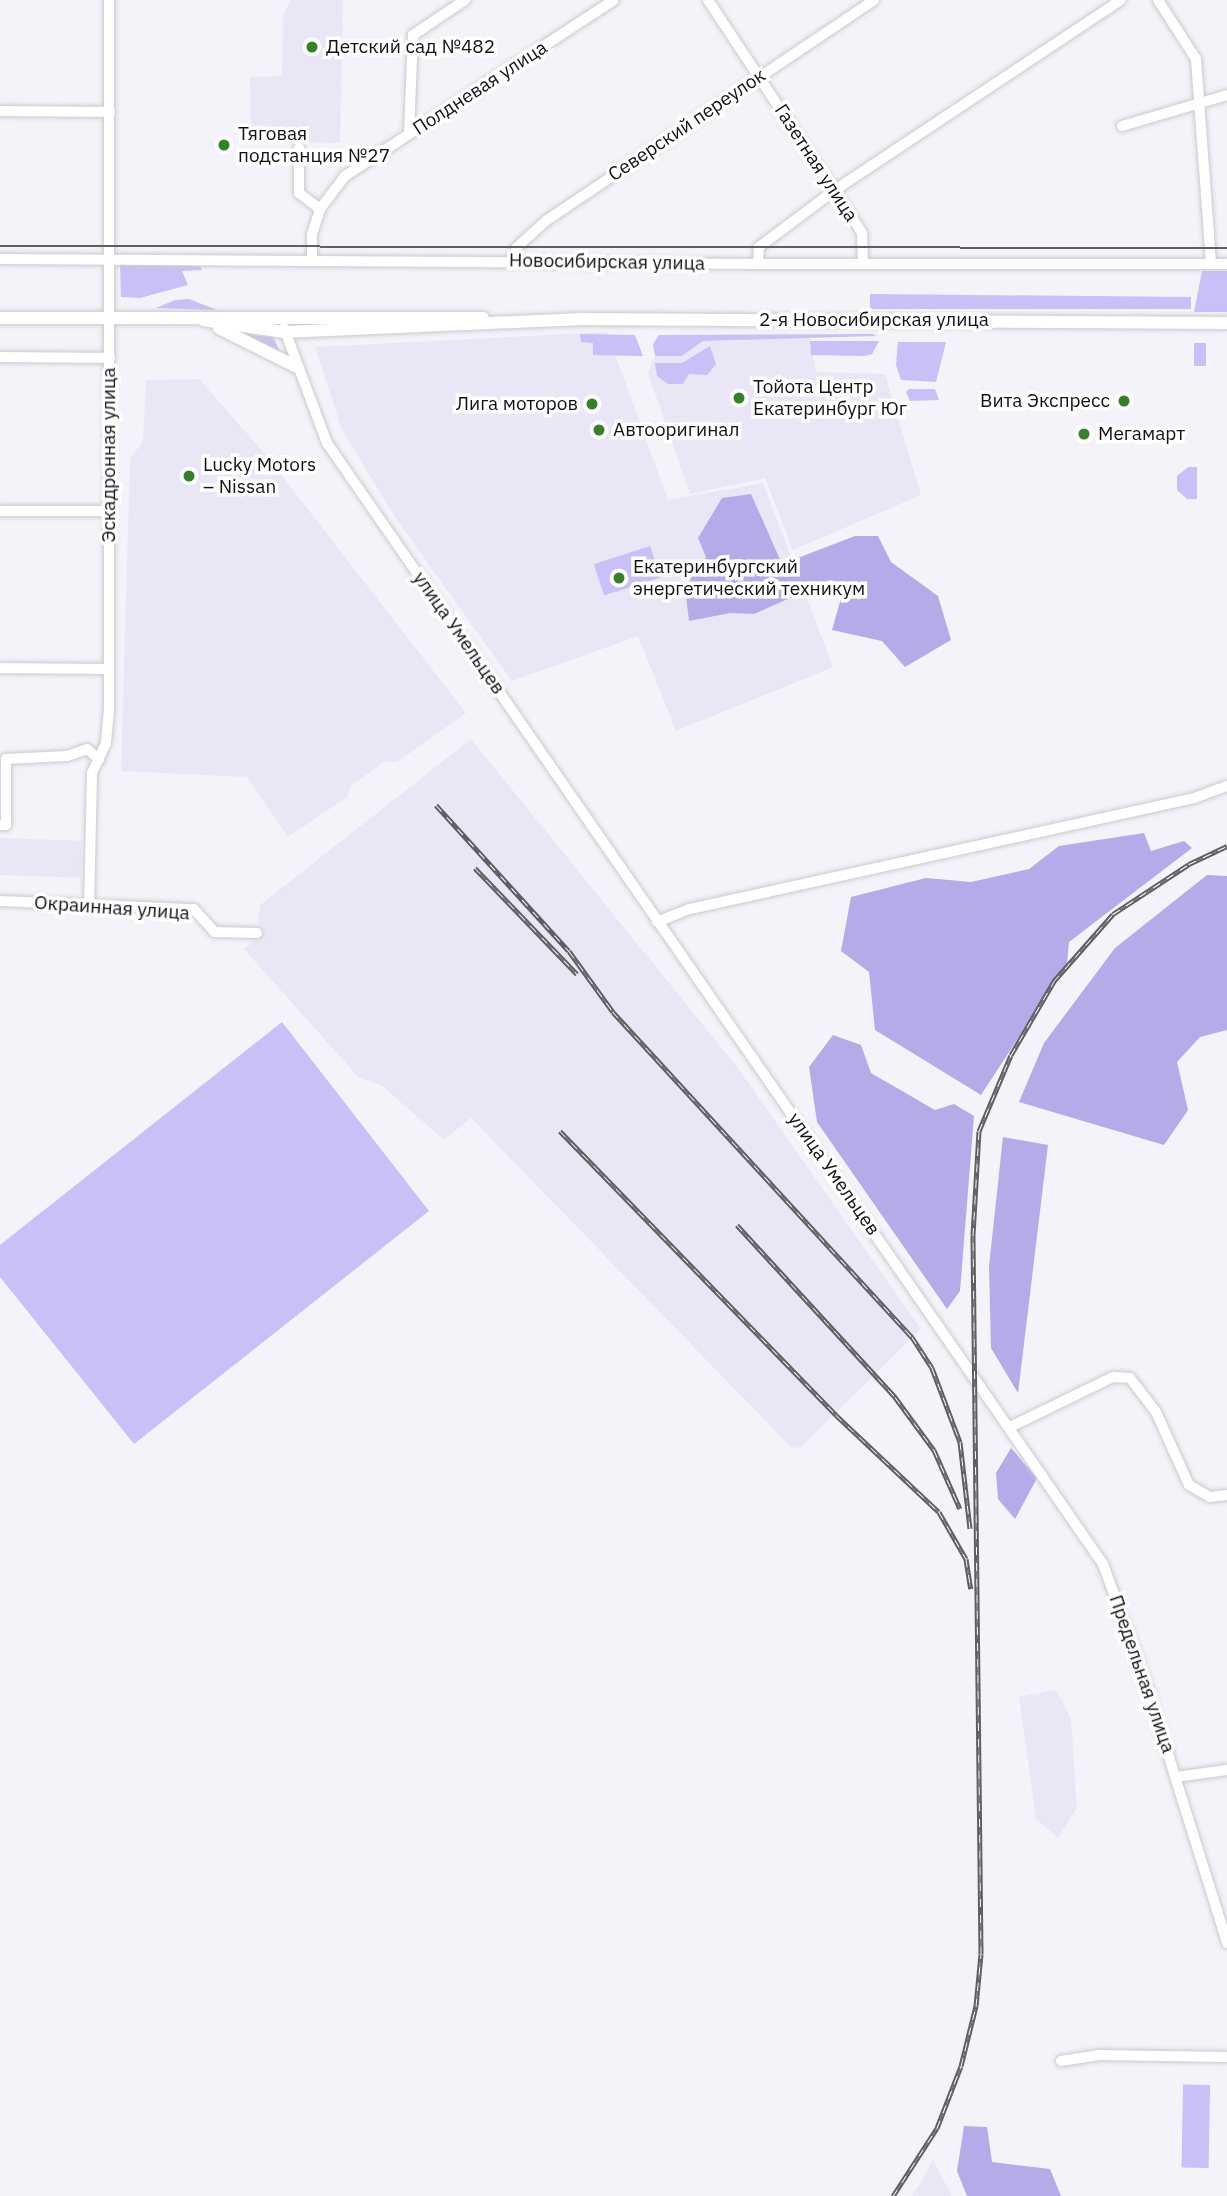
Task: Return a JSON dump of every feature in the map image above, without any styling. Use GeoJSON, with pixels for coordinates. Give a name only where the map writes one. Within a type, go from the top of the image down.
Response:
{"type":"FeatureCollection","features":[{"type":"Feature","properties":{"kind":"main road","name":"2-я Новосибирская улица"},"geometry":{"type":"LineString","coordinates":[[0,318],[204,320],[282,317],[1227,323]]}},
{"type":"Feature","properties":{"kind":"main road","name":"2-я Новосибирская улица"},"geometry":{"type":"LineString","coordinates":[[204,320],[285,332],[521,320]]}},
{"type":"Feature","properties":{"kind":"main road"},"geometry":{"type":"LineString","coordinates":[[204,320],[296,367]]}},
{"type":"Feature","properties":{"kind":"street","name":"Эскадронная улица"},"geometry":{"type":"LineString","coordinates":[[89,907],[92,773],[106,743],[109,669],[109,0]]}},
{"type":"Feature","properties":{"kind":"street"},"geometry":{"type":"LineString","coordinates":[[409,133],[413,35],[465,0]]}},
{"type":"Feature","properties":{"kind":"street","name":"Полдневая улица"},"geometry":{"type":"LineString","coordinates":[[320,209],[345,176],[614,0]]}},
{"type":"Feature","properties":{"kind":"street","name":"Газетная улица"},"geometry":{"type":"LineString","coordinates":[[708,0],[862,233],[863,262]]}},
{"type":"Feature","properties":{"kind":"street","name":"Северский переулок"},"geometry":{"type":"LineString","coordinates":[[512,261],[513,253],[547,220],[874,0]]}},
{"type":"Feature","properties":{"kind":"street"},"geometry":{"type":"LineString","coordinates":[[758,264],[759,247],[835,190],[1121,0]]}},
{"type":"Feature","properties":{"kind":"street"},"geometry":{"type":"LineString","coordinates":[[1158,0],[1196,59],[1211,263]]}},
{"type":"Feature","properties":{"kind":"street"},"geometry":{"type":"LineString","coordinates":[[1122,126],[1227,95]]}},
{"type":"Feature","properties":{"kind":"street"},"geometry":{"type":"LineString","coordinates":[[0,111],[110,112]]}},
{"type":"Feature","properties":{"kind":"street"},"geometry":{"type":"LineString","coordinates":[[299,148],[299,193],[320,209],[312,260]]}},
{"type":"Feature","properties":{"kind":"street","name":"Новосибирская улица"},"geometry":{"type":"LineString","coordinates":[[0,259],[1227,264]]}},
{"type":"Feature","properties":{"kind":"street","name":"улица Умельцев"},"geometry":{"type":"LineString","coordinates":[[282,317],[296,367],[327,443],[1010,1427]]}},
{"type":"Feature","properties":{"kind":"street"},"geometry":{"type":"LineString","coordinates":[[0,357],[110,358]]}},
{"type":"Feature","properties":{"kind":"street"},"geometry":{"type":"LineString","coordinates":[[0,512],[109,511]]}},
{"type":"Feature","properties":{"kind":"street"},"geometry":{"type":"LineString","coordinates":[[0,668],[109,669]]}},
{"type":"Feature","properties":{"kind":"street"},"geometry":{"type":"LineString","coordinates":[[0,825],[6,825],[6,760],[67,756],[87,749],[99,759]]}},
{"type":"Feature","properties":{"kind":"street"},"geometry":{"type":"LineString","coordinates":[[657,922],[702,906],[1194,798],[1227,786]]}},
{"type":"Feature","properties":{"kind":"street","name":"Окраинная улица"},"geometry":{"type":"LineString","coordinates":[[0,901],[89,907],[194,909],[215,932],[257,933]]}},
{"type":"Feature","properties":{"kind":"street"},"geometry":{"type":"LineString","coordinates":[[1010,1427],[1112,1377],[1130,1378],[1156,1412],[1189,1485],[1210,1497],[1227,1495]]}},
{"type":"Feature","properties":{"kind":"street","name":"Предельная улица"},"geometry":{"type":"LineString","coordinates":[[1010,1427],[1103,1564],[1176,1777],[1227,1943]]}},
{"type":"Feature","properties":{"kind":"street"},"geometry":{"type":"LineString","coordinates":[[1176,1777],[1227,1770]]}},
{"type":"Feature","properties":{"kind":"street"},"geometry":{"type":"LineString","coordinates":[[1060,2061],[1098,2055],[1227,2057]]}},
{"type":"Feature","properties":{"kind":"shaded area","name":"Детский сад №482"},"geometry":{"type":"Polygon","coordinates":[[[290,0],[343,0],[340,143],[251,142],[250,77],[282,76],[283,17],[290,0]]]}},
{"type":"Feature","properties":{"kind":"shaded area"},"geometry":{"type":"Polygon","coordinates":[[[120,265],[200,266],[202,270],[182,271],[188,285],[140,298],[121,297],[120,265]]]}},
{"type":"Feature","properties":{"kind":"shaded area"},"geometry":{"type":"Polygon","coordinates":[[[1202,271],[1227,271],[1227,312],[1194,312],[1202,271]]]}},
{"type":"Feature","properties":{"kind":"shaded area"},"geometry":{"type":"Polygon","coordinates":[[[870,294],[1191,297],[1191,309],[870,309],[870,294]]]}},
{"type":"Feature","properties":{"kind":"shaded area"},"geometry":{"type":"Polygon","coordinates":[[[189,299],[217,310],[156,308],[175,300],[189,299]]]}},
{"type":"Feature","properties":{"kind":"shaded area","name":"Екатеринбургский энергетический техникум"},"geometry":{"type":"Polygon","coordinates":[[[607,332],[668,500],[763,483],[833,667],[676,731],[638,636],[512,681],[397,520],[342,430],[315,347],[607,332]]]}},
{"type":"Feature","properties":{"kind":"shaded area"},"geometry":{"type":"Polygon","coordinates":[[[237,334],[273,337],[282,356],[237,334]]]}},
{"type":"Feature","properties":{"kind":"shaded area"},"geometry":{"type":"Polygon","coordinates":[[[580,334],[635,335],[643,356],[593,355],[593,343],[581,342],[580,334]]]}},
{"type":"Feature","properties":{"kind":"shaded area"},"geometry":{"type":"Polygon","coordinates":[[[659,335],[876,336],[703,341],[682,356],[655,356],[653,344],[659,335]]]}},
{"type":"Feature","properties":{"kind":"shaded area"},"geometry":{"type":"Polygon","coordinates":[[[753,336],[810,336],[816,372],[885,374],[921,495],[793,550],[765,478],[690,494],[648,373],[655,356],[682,356],[703,341],[739,341],[753,336]]]}},
{"type":"Feature","properties":{"kind":"shaded area"},"geometry":{"type":"Polygon","coordinates":[[[810,341],[879,341],[872,354],[864,356],[811,355],[810,341]]]}},
{"type":"Feature","properties":{"kind":"shaded area"},"geometry":{"type":"Polygon","coordinates":[[[898,342],[946,342],[936,382],[901,380],[896,365],[898,342]]]}},
{"type":"Feature","properties":{"kind":"shaded area"},"geometry":{"type":"Polygon","coordinates":[[[1194,343],[1206,343],[1206,366],[1194,366],[1194,343]]]}},
{"type":"Feature","properties":{"kind":"shaded area"},"geometry":{"type":"Polygon","coordinates":[[[710,346],[716,364],[707,375],[689,374],[683,384],[668,384],[657,376],[655,363],[682,363],[710,346]]]}},
{"type":"Feature","properties":{"kind":"shaded area"},"geometry":{"type":"Polygon","coordinates":[[[199,379],[265,454],[466,713],[397,762],[384,762],[351,786],[347,797],[288,837],[247,777],[121,771],[130,458],[143,442],[146,380],[199,379]]]}},
{"type":"Feature","properties":{"kind":"shaded area"},"geometry":{"type":"Polygon","coordinates":[[[909,389],[935,389],[939,400],[910,401],[906,392],[909,389]]]}},
{"type":"Feature","properties":{"kind":"shaded area"},"geometry":{"type":"Polygon","coordinates":[[[1188,467],[1197,467],[1197,499],[1187,499],[1177,490],[1177,476],[1188,467]]]}},
{"type":"Feature","properties":{"kind":"shaded area"},"geometry":{"type":"Polygon","coordinates":[[[751,494],[782,564],[855,536],[878,536],[891,562],[938,596],[951,640],[905,667],[882,641],[832,630],[845,584],[830,580],[754,614],[730,613],[689,621],[685,587],[706,557],[698,538],[722,498],[751,494]]]}},
{"type":"Feature","properties":{"kind":"shaded area"},"geometry":{"type":"Polygon","coordinates":[[[650,546],[660,577],[604,596],[594,564],[650,546]]]}},
{"type":"Feature","properties":{"kind":"shaded area"},"geometry":{"type":"Polygon","coordinates":[[[471,739],[738,1068],[921,1329],[800,1448],[791,1447],[471,1118],[444,1140],[381,1085],[359,1078],[244,949],[256,940],[260,905],[471,739]]]}},
{"type":"Feature","properties":{"kind":"shaded area"},"geometry":{"type":"Polygon","coordinates":[[[1144,833],[1151,851],[1184,841],[1192,848],[1069,942],[1067,963],[981,1095],[875,1030],[869,972],[841,951],[851,897],[926,878],[971,882],[1029,869],[1059,846],[1144,833]]]}},
{"type":"Feature","properties":{"kind":"shaded area"},"geometry":{"type":"Polygon","coordinates":[[[0,838],[82,841],[81,878],[0,875],[0,838]]]}},
{"type":"Feature","properties":{"kind":"shaded area"},"geometry":{"type":"Polygon","coordinates":[[[1207,875],[1227,876],[1227,1030],[1200,1037],[1177,1062],[1188,1110],[1164,1145],[1019,1102],[1044,1043],[1115,948],[1207,875]]]}},
{"type":"Feature","properties":{"kind":"shaded area"},"geometry":{"type":"Polygon","coordinates":[[[282,1022],[429,1211],[134,1444],[0,1277],[0,1245],[282,1022]]]}},
{"type":"Feature","properties":{"kind":"shaded area"},"geometry":{"type":"Polygon","coordinates":[[[833,1035],[861,1045],[871,1073],[935,1110],[954,1104],[974,1116],[960,1291],[947,1309],[817,1122],[809,1067],[833,1035]]]}},
{"type":"Feature","properties":{"kind":"shaded area"},"geometry":{"type":"Polygon","coordinates":[[[1003,1137],[1048,1145],[1018,1393],[991,1348],[989,1266],[1003,1137]]]}},
{"type":"Feature","properties":{"kind":"shaded area"},"geometry":{"type":"Polygon","coordinates":[[[1011,1448],[1037,1478],[1015,1519],[998,1499],[996,1473],[1011,1448]]]}},
{"type":"Feature","properties":{"kind":"shaded area"},"geometry":{"type":"Polygon","coordinates":[[[1056,1690],[1071,1718],[1077,1808],[1058,1838],[1036,1819],[1019,1697],[1056,1690]]]}},
{"type":"Feature","properties":{"kind":"shaded area"},"geometry":{"type":"Polygon","coordinates":[[[1183,2085],[1210,2085],[1209,2168],[1182,2168],[1183,2085]]]}},
{"type":"Feature","properties":{"kind":"shaded area"},"geometry":{"type":"Polygon","coordinates":[[[964,2126],[987,2127],[992,2162],[1050,2169],[1061,2196],[967,2196],[957,2171],[964,2126]]]}},
{"type":"Feature","properties":{"kind":"shaded area"},"geometry":{"type":"Polygon","coordinates":[[[933,2160],[952,2196],[911,2196],[920,2184],[933,2160]]]}},
{"type":"Feature","properties":{"kind":"tram line"},"geometry":{"type":"LineString","coordinates":[[0,246],[1227,248]]}},
{"type":"Feature","properties":{"kind":"railway"},"geometry":{"type":"LineString","coordinates":[[436,805],[569,951],[613,1012],[912,1337],[932,1368],[960,1442],[970,1528]]}},
{"type":"Feature","properties":{"kind":"railway"},"geometry":{"type":"LineString","coordinates":[[893,2196],[937,2128],[961,2066],[976,2006],[981,1954],[973,1235],[979,1131],[1011,1055],[1054,981],[1113,914],[1189,864],[1227,846]]}},
{"type":"Feature","properties":{"kind":"railway"},"geometry":{"type":"LineString","coordinates":[[475,868],[577,974]]}},
{"type":"Feature","properties":{"kind":"railway"},"geometry":{"type":"LineString","coordinates":[[560,1131],[836,1415],[939,1512],[966,1559],[971,1589]]}},
{"type":"Feature","properties":{"kind":"railway"},"geometry":{"type":"LineString","coordinates":[[737,1225],[895,1397],[934,1450],[960,1509]]}},
{"type":"Feature","properties":{"kind":"place","name":"Детский сад №482"},"geometry":{"type":"Point","coordinates":[312,47]}},
{"type":"Feature","properties":{"kind":"place","name":"Тяговая подстанция №27"},"geometry":{"type":"Point","coordinates":[224,145]}},
{"type":"Feature","properties":{"kind":"place","name":"Тойота Центр Екатеринбург Юг"},"geometry":{"type":"Point","coordinates":[739,398]}},
{"type":"Feature","properties":{"kind":"place","name":"Вита Экспресс"},"geometry":{"type":"Point","coordinates":[1124,401]}},
{"type":"Feature","properties":{"kind":"place","name":"Лига моторов"},"geometry":{"type":"Point","coordinates":[592,404]}},
{"type":"Feature","properties":{"kind":"place","name":"Автооригинал"},"geometry":{"type":"Point","coordinates":[599,430]}},
{"type":"Feature","properties":{"kind":"place","name":"Мегамарт"},"geometry":{"type":"Point","coordinates":[1084,434]}},
{"type":"Feature","properties":{"kind":"place","name":"Lucky Motors – Nissan"},"geometry":{"type":"Point","coordinates":[189,476]}},
{"type":"Feature","properties":{"kind":"place","name":"Екатеринбургский энергетический техникум"},"geometry":{"type":"Point","coordinates":[619,578]}}]}
